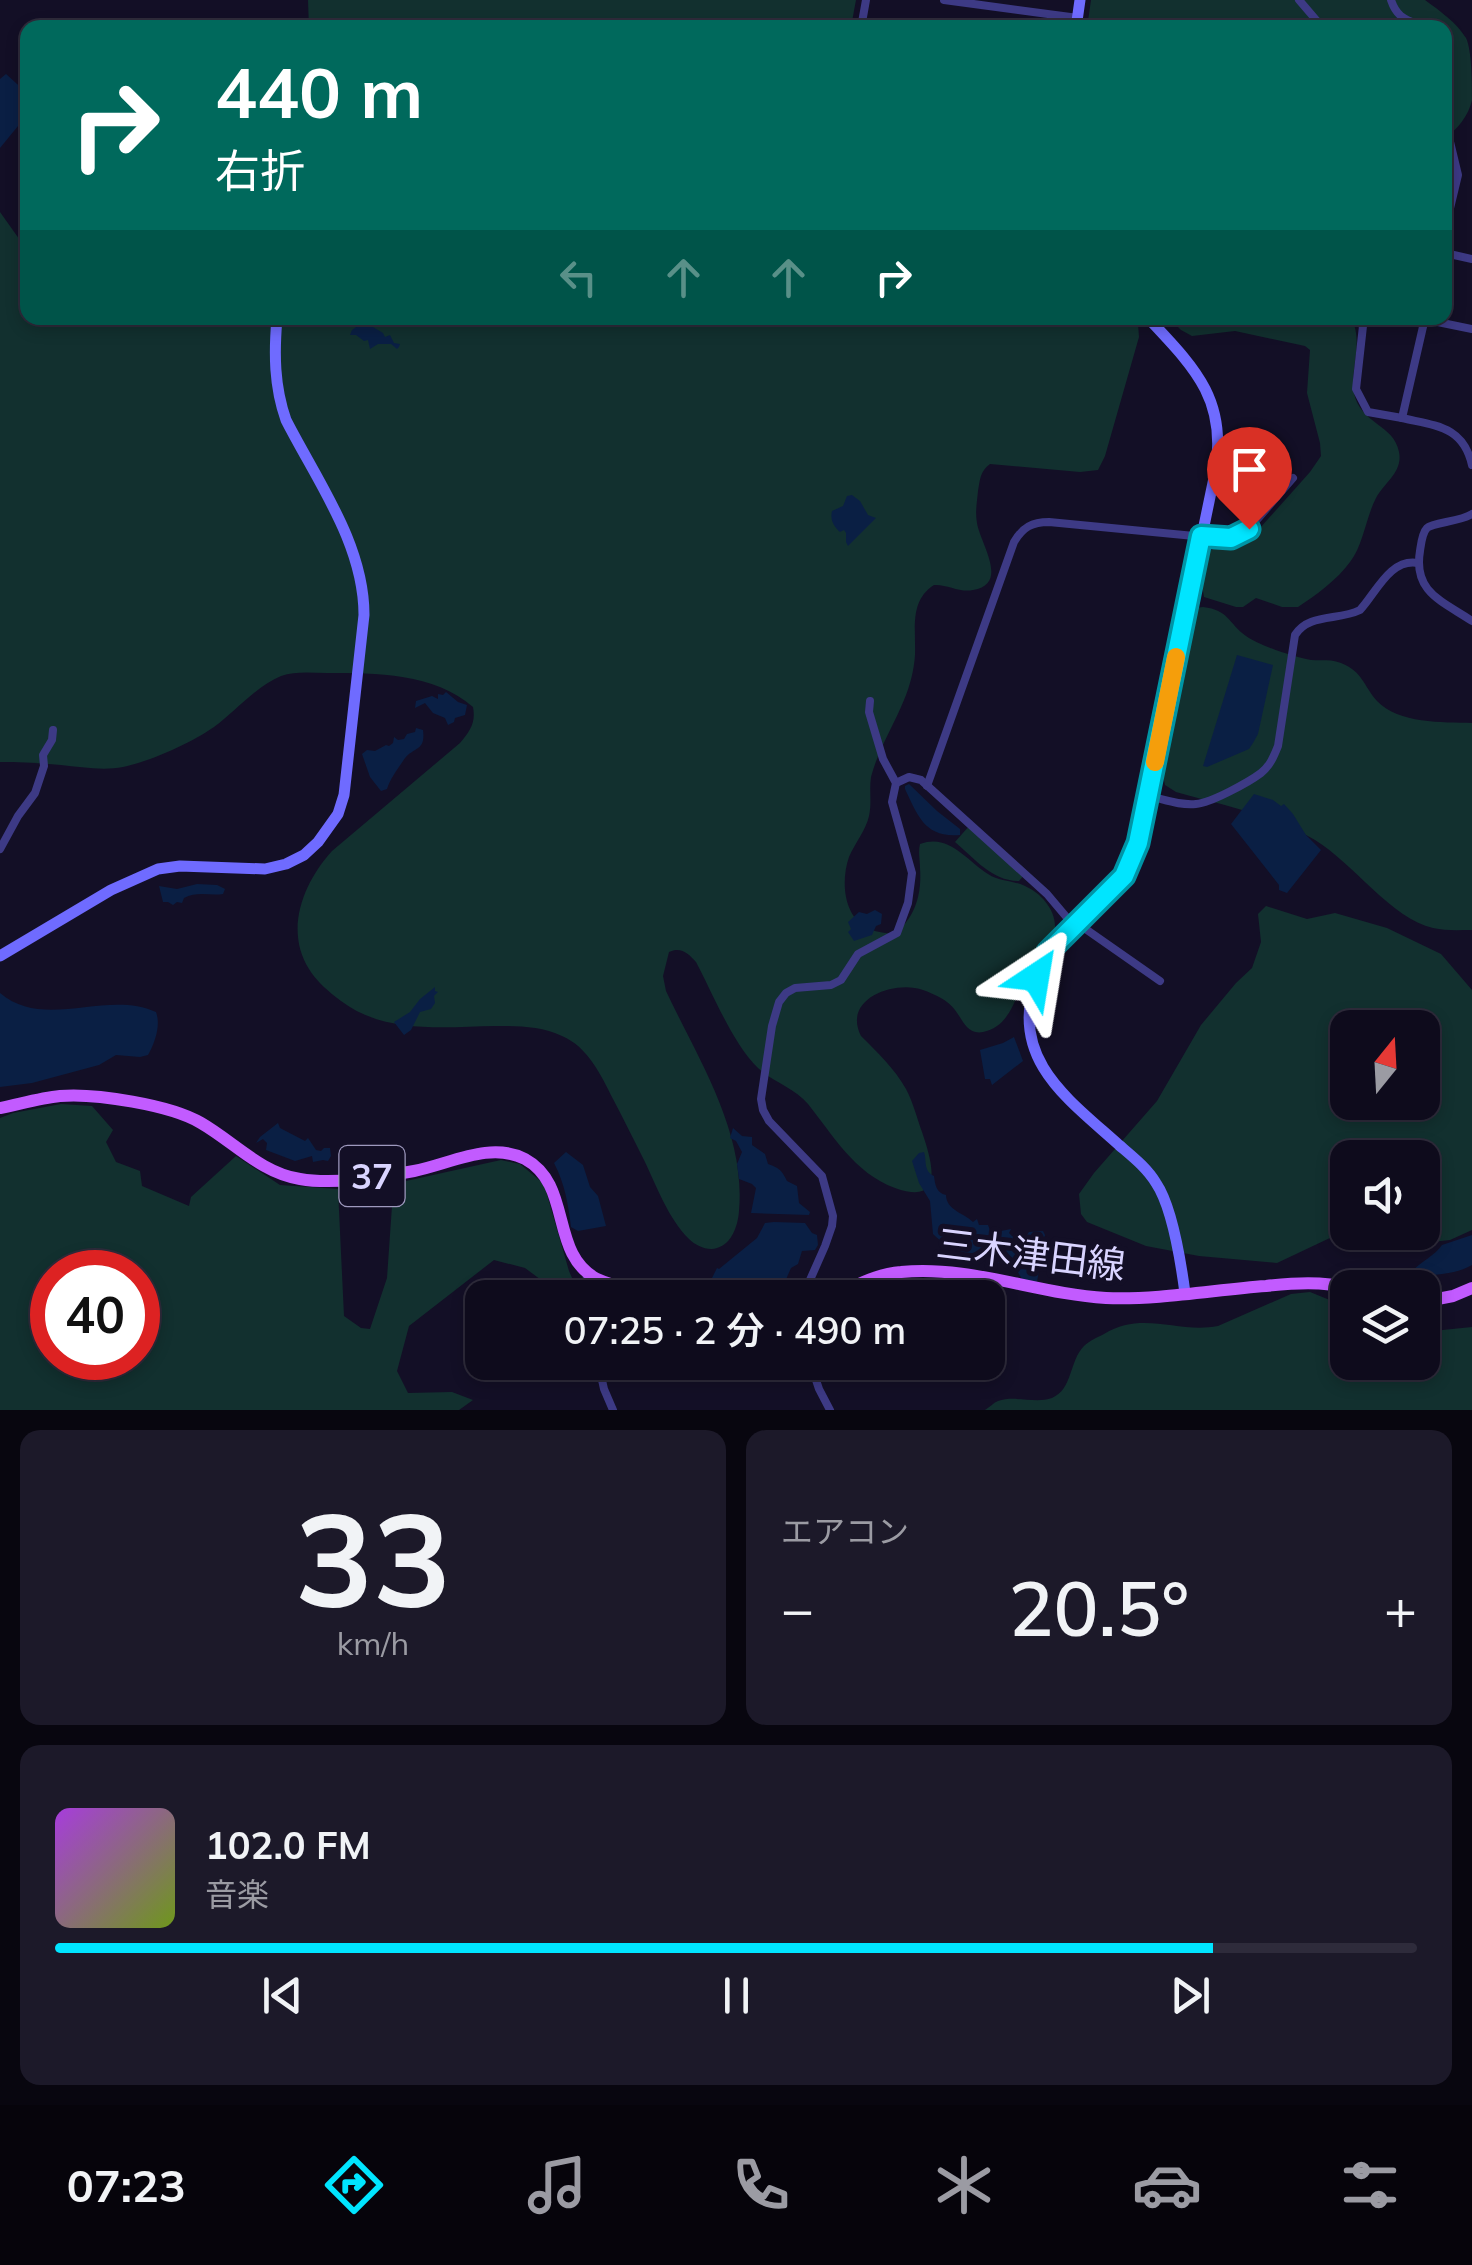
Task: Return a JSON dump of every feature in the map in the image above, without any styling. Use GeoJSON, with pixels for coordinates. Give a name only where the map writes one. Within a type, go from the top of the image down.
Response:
{"type":"FeatureCollection","features":[{"type":"Feature","properties":{"kind":"main road","name":"37"},"geometry":{"type":"LineString","coordinates":[[0,1108],[78,1096],[157,1108],[201,1123],[255,1161],[300,1180],[340,1180],[413,1171],[503,1152],[522,1158],[542,1173],[551,1186],[570,1250],[586,1272]]}},
{"type":"Feature","properties":{"kind":"main road","name":"三木津田線"},"geometry":{"type":"LineString","coordinates":[[869,1280],[925,1270],[995,1280]]}},
{"type":"Feature","properties":{"kind":"main road"},"geometry":{"type":"LineString","coordinates":[[586,1272],[603,1280]]}},
{"type":"Feature","properties":{"kind":"main road","name":"三木津田線"},"geometry":{"type":"LineString","coordinates":[[1005,1282],[1101,1298],[1156,1297],[1297,1283],[1330,1286]]}},
{"type":"Feature","properties":{"kind":"main road"},"geometry":{"type":"LineString","coordinates":[[1440,1298],[1472,1288]]}},
{"type":"Feature","properties":{"kind":"street"},"geometry":{"type":"LineString","coordinates":[[944,0],[1060,20]]}},
{"type":"Feature","properties":{"kind":"street"},"geometry":{"type":"LineString","coordinates":[[1299,0],[1316,20]]}},
{"type":"Feature","properties":{"kind":"street"},"geometry":{"type":"LineString","coordinates":[[1391,0],[1395,11],[1407,20]]}},
{"type":"Feature","properties":{"kind":"street"},"geometry":{"type":"LineString","coordinates":[[1452,146],[1458,176],[1452,192]]}},
{"type":"Feature","properties":{"kind":"street"},"geometry":{"type":"LineString","coordinates":[[0,956],[111,890],[158,869],[180,866],[240,870],[286,864],[318,842],[338,814],[347,778],[364,590],[344,530],[281,406],[275,364],[277,325]]}},
{"type":"Feature","properties":{"kind":"street"},"geometry":{"type":"LineString","coordinates":[[1158,325],[1207,390],[1217,422],[1218,456],[1138,843],[1124,876],[1048,952],[1036,977],[1028,1020],[1042,1068],[1055,1087],[1142,1165],[1160,1188],[1185,1293]]}},
{"type":"Feature","properties":{"kind":"street"},"geometry":{"type":"LineString","coordinates":[[1363,325],[1356,389],[1368,412],[1453,432],[1461,439],[1472,465]]}},
{"type":"Feature","properties":{"kind":"street"},"geometry":{"type":"LineString","coordinates":[[1402,418],[1422,325]]}},
{"type":"Feature","properties":{"kind":"street"},"geometry":{"type":"LineString","coordinates":[[927,786],[1014,542],[1026,526],[1049,522],[1215,538],[1240,535],[1293,478]]}},
{"type":"Feature","properties":{"kind":"street"},"geometry":{"type":"LineString","coordinates":[[1472,514],[1425,530],[1418,563],[1423,586],[1472,621]]}},
{"type":"Feature","properties":{"kind":"street"},"geometry":{"type":"LineString","coordinates":[[1148,796],[1197,804],[1262,772],[1278,746],[1298,629],[1304,623],[1360,610],[1397,566],[1410,561],[1418,563]]}},
{"type":"Feature","properties":{"kind":"street"},"geometry":{"type":"LineString","coordinates":[[810,1280],[832,1226],[822,1176],[769,1121],[761,1099],[779,1002],[795,988],[831,986],[841,980],[858,954],[900,928],[908,903],[912,873],[892,802],[896,784],[883,760],[869,712],[870,701]]}},
{"type":"Feature","properties":{"kind":"street"},"geometry":{"type":"LineString","coordinates":[[0,849],[35,794],[53,730]]}},
{"type":"Feature","properties":{"kind":"street"},"geometry":{"type":"LineString","coordinates":[[896,784],[909,777],[920,780],[1076,924],[1160,981]]}},
{"type":"Feature","properties":{"kind":"street"},"geometry":{"type":"LineString","coordinates":[[586,1272],[586,1280]]}},
{"type":"Feature","properties":{"kind":"street"},"geometry":{"type":"LineString","coordinates":[[602,1380],[613,1410]]}},
{"type":"Feature","properties":{"kind":"street"},"geometry":{"type":"LineString","coordinates":[[816,1380],[830,1410]]}},
{"type":"Feature","properties":{"kind":"green space"},"geometry":{"type":"Polygon","coordinates":[[[308,0],[856,0],[852,20],[309,20],[308,0]]]}},
{"type":"Feature","properties":{"kind":"green space"},"geometry":{"type":"Polygon","coordinates":[[[1091,0],[1425,0],[1450,20],[1088,20],[1091,0]]]}},
{"type":"Feature","properties":{"kind":"green space"},"geometry":{"type":"Polygon","coordinates":[[[1452,21],[1468,43],[1472,100],[1454,131],[1452,21]]]}},
{"type":"Feature","properties":{"kind":"green space"},"geometry":{"type":"Polygon","coordinates":[[[0,212],[20,240],[20,325],[1138,325],[1139,337],[1098,470],[990,464],[982,473],[976,519],[990,562],[990,580],[968,591],[934,585],[921,599],[910,684],[874,767],[869,816],[846,866],[848,905],[858,921],[876,931],[895,934],[912,913],[920,887],[920,844],[930,842],[957,850],[993,877],[1031,889],[1046,903],[1055,921],[1055,928],[1035,951],[1010,1010],[994,1028],[973,1031],[945,1000],[911,988],[874,995],[859,1012],[861,1036],[897,1075],[911,1099],[931,1167],[929,1186],[922,1191],[895,1188],[868,1173],[803,1098],[764,1073],[749,1058],[696,962],[681,950],[669,952],[663,976],[666,991],[718,1098],[735,1153],[739,1182],[736,1228],[727,1242],[714,1249],[692,1242],[675,1222],[598,1071],[571,1041],[529,1027],[395,1024],[358,1012],[319,982],[309,969],[298,938],[306,891],[332,851],[467,735],[473,722],[473,707],[441,687],[384,675],[292,673],[263,686],[205,733],[134,764],[100,769],[0,762],[0,212]]]}},
{"type":"Feature","properties":{"kind":"green space"},"geometry":{"type":"Polygon","coordinates":[[[1176,325],[1355,327],[1353,383],[1357,403],[1391,435],[1400,459],[1376,498],[1350,562],[1333,581],[1298,607],[1282,607],[1256,598],[1236,607],[1204,597],[1202,585],[1208,552],[1252,537],[1321,456],[1307,393],[1310,350],[1235,331],[1192,336],[1176,325]]]}},
{"type":"Feature","properties":{"kind":"green space"},"geometry":{"type":"Polygon","coordinates":[[[1195,608],[1223,614],[1246,636],[1268,647],[1304,659],[1341,663],[1358,675],[1377,701],[1397,714],[1472,723],[1472,930],[1438,929],[1418,923],[1329,850],[1299,831],[1176,792],[1165,785],[1167,727],[1195,608]]]}},
{"type":"Feature","properties":{"kind":"green space"},"geometry":{"type":"Polygon","coordinates":[[[970,825],[1025,874],[1019,881],[992,873],[955,842],[970,825]]]}},
{"type":"Feature","properties":{"kind":"green space"},"geometry":{"type":"Polygon","coordinates":[[[1266,906],[1307,919],[1335,913],[1387,928],[1441,954],[1472,990],[1472,1230],[1440,1241],[1440,1140],[1330,1140],[1330,1238],[1277,1263],[1199,1256],[1146,1246],[1087,1222],[1081,1214],[1079,1194],[1157,1101],[1201,1025],[1252,968],[1261,942],[1258,914],[1266,906]]]}},
{"type":"Feature","properties":{"kind":"green space"},"geometry":{"type":"Polygon","coordinates":[[[61,1104],[92,1106],[113,1130],[106,1142],[116,1162],[140,1171],[142,1186],[189,1206],[191,1197],[236,1156],[280,1185],[338,1189],[344,1316],[361,1328],[370,1329],[387,1278],[392,1206],[406,1181],[501,1160],[520,1164],[544,1184],[573,1280],[541,1280],[525,1268],[494,1260],[409,1326],[397,1371],[408,1393],[452,1392],[473,1400],[459,1410],[0,1410],[0,1118],[61,1104]]]}},
{"type":"Feature","properties":{"kind":"green space"},"geometry":{"type":"Polygon","coordinates":[[[1310,1292],[1330,1300],[1330,1380],[1440,1380],[1440,1330],[1472,1327],[1472,1410],[985,1410],[1005,1399],[1045,1400],[1059,1394],[1084,1346],[1118,1327],[1147,1323],[1218,1326],[1291,1294],[1310,1292]]]}},
{"type":"Feature","properties":{"kind":"water"},"geometry":{"type":"Polygon","coordinates":[[[6,74],[20,87],[20,124],[0,148],[0,79],[6,74]]]}},
{"type":"Feature","properties":{"kind":"water"},"geometry":{"type":"Polygon","coordinates":[[[359,325],[373,325],[400,344],[397,349],[391,344],[378,344],[370,349],[368,340],[350,335],[359,325]]]}},
{"type":"Feature","properties":{"kind":"water"},"geometry":{"type":"Polygon","coordinates":[[[852,495],[868,515],[876,518],[848,546],[846,533],[836,527],[831,514],[852,495]]]}},
{"type":"Feature","properties":{"kind":"water"},"geometry":{"type":"Polygon","coordinates":[[[1237,655],[1273,665],[1258,734],[1249,749],[1203,766],[1237,655]]]}},
{"type":"Feature","properties":{"kind":"water"},"geometry":{"type":"Polygon","coordinates":[[[446,692],[467,705],[465,715],[454,722],[448,725],[425,703],[415,708],[416,701],[432,696],[438,699],[438,694],[446,692]]]}},
{"type":"Feature","properties":{"kind":"water"},"geometry":{"type":"Polygon","coordinates":[[[416,728],[423,730],[422,742],[407,756],[387,789],[381,791],[370,777],[362,754],[389,746],[394,737],[404,739],[416,728]]]}},
{"type":"Feature","properties":{"kind":"water"},"geometry":{"type":"Polygon","coordinates":[[[909,784],[960,829],[960,835],[938,833],[924,823],[905,789],[909,784]]]}},
{"type":"Feature","properties":{"kind":"water"},"geometry":{"type":"Polygon","coordinates":[[[1254,794],[1284,804],[1321,850],[1287,893],[1279,890],[1231,824],[1254,794]]]}},
{"type":"Feature","properties":{"kind":"water"},"geometry":{"type":"Polygon","coordinates":[[[197,884],[225,889],[223,894],[194,895],[173,905],[163,902],[159,886],[177,889],[197,884]]]}},
{"type":"Feature","properties":{"kind":"water"},"geometry":{"type":"Polygon","coordinates":[[[875,910],[882,914],[881,924],[872,935],[854,941],[848,932],[848,922],[859,912],[875,910]]]}},
{"type":"Feature","properties":{"kind":"water"},"geometry":{"type":"Polygon","coordinates":[[[435,987],[435,1003],[431,1009],[420,1012],[404,1035],[394,1022],[435,987]]]}},
{"type":"Feature","properties":{"kind":"water"},"geometry":{"type":"Polygon","coordinates":[[[0,993],[36,1009],[137,1006],[156,1012],[155,1040],[148,1055],[116,1055],[99,1065],[32,1083],[0,1087],[0,993]]]}},
{"type":"Feature","properties":{"kind":"water"},"geometry":{"type":"Polygon","coordinates":[[[1014,1037],[1023,1061],[992,1085],[990,1079],[985,1079],[980,1050],[1014,1037]]]}},
{"type":"Feature","properties":{"kind":"water"},"geometry":{"type":"Polygon","coordinates":[[[278,1123],[280,1128],[305,1141],[308,1138],[316,1150],[330,1148],[328,1161],[313,1162],[312,1156],[295,1161],[266,1150],[263,1139],[256,1143],[278,1123]]]}},
{"type":"Feature","properties":{"kind":"water"},"geometry":{"type":"Polygon","coordinates":[[[733,1128],[742,1136],[752,1137],[752,1145],[765,1154],[768,1164],[797,1186],[799,1203],[809,1215],[751,1213],[756,1188],[739,1179],[737,1164],[742,1152],[730,1138],[733,1128]]]}},
{"type":"Feature","properties":{"kind":"water"},"geometry":{"type":"Polygon","coordinates":[[[566,1152],[583,1165],[590,1187],[598,1196],[606,1226],[578,1231],[571,1227],[554,1163],[566,1152]]]}},
{"type":"Feature","properties":{"kind":"water"},"geometry":{"type":"Polygon","coordinates":[[[924,1152],[938,1190],[946,1195],[952,1208],[973,1222],[977,1219],[979,1225],[988,1225],[991,1233],[1011,1229],[1012,1236],[1024,1239],[1029,1232],[1043,1231],[1037,1282],[1022,1279],[1010,1266],[959,1251],[933,1234],[930,1201],[912,1161],[924,1152]]]}},
{"type":"Feature","properties":{"kind":"water"},"geometry":{"type":"Polygon","coordinates":[[[399,1191],[369,1207],[351,1202],[352,1195],[399,1191]]]}},
{"type":"Feature","properties":{"kind":"water"},"geometry":{"type":"Polygon","coordinates":[[[765,1223],[805,1223],[817,1235],[818,1245],[815,1250],[802,1251],[786,1280],[711,1280],[717,1268],[757,1238],[765,1223]]]}},
{"type":"Feature","properties":{"kind":"water"},"geometry":{"type":"Polygon","coordinates":[[[1472,1235],[1472,1265],[1440,1274],[1440,1270],[1413,1270],[1440,1250],[1442,1245],[1472,1235]]]}},
{"type":"Feature","properties":{"kind":"slow traffic"},"geometry":{"type":"LineString","coordinates":[[1155,762],[1176,657]]}},
{"type":"Feature","properties":{"kind":"route"},"geometry":{"type":"LineString","coordinates":[[1036,977],[1048,952],[1124,876],[1138,843],[1201,536],[1231,538],[1249,529]]}}]}
